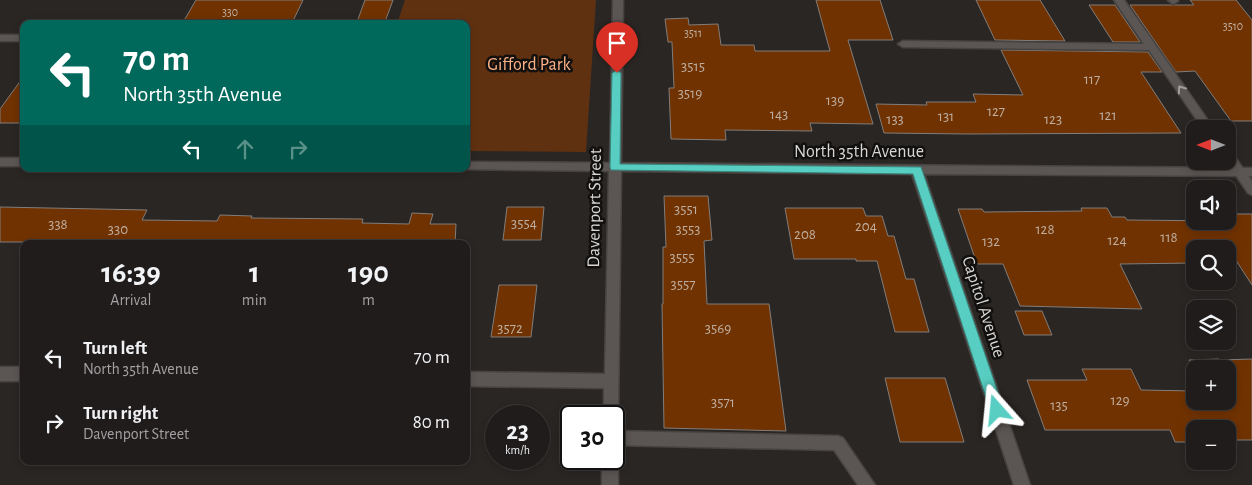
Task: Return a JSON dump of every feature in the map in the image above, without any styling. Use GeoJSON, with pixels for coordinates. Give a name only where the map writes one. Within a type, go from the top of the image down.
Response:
{"type":"FeatureCollection","features":[{"type":"Feature","properties":{"kind":"street","name":"Davenport Street"},"geometry":{"type":"LineString","coordinates":[[611,405],[618,0]]}},
{"type":"Feature","properties":{"kind":"street"},"geometry":{"type":"LineString","coordinates":[[1119,0],[1203,120]]}},
{"type":"Feature","properties":{"kind":"street"},"geometry":{"type":"LineString","coordinates":[[0,38],[20,38]]}},
{"type":"Feature","properties":{"kind":"street"},"geometry":{"type":"LineString","coordinates":[[903,44],[1151,47]]}},
{"type":"Feature","properties":{"kind":"street"},"geometry":{"type":"LineString","coordinates":[[0,162],[20,162]]}},
{"type":"Feature","properties":{"kind":"street","name":"North 35th Avenue"},"geometry":{"type":"LineString","coordinates":[[470,166],[1252,172]]}},
{"type":"Feature","properties":{"kind":"street"},"geometry":{"type":"LineString","coordinates":[[1236,169],[1252,190]]}},
{"type":"Feature","properties":{"kind":"street","name":"Capitol Avenue"},"geometry":{"type":"LineString","coordinates":[[917,170],[1022,485]]}},
{"type":"Feature","properties":{"kind":"street"},"geometry":{"type":"LineString","coordinates":[[0,374],[20,374]]}},
{"type":"Feature","properties":{"kind":"street"},"geometry":{"type":"LineString","coordinates":[[470,379],[612,381]]}},
{"type":"Feature","properties":{"kind":"street"},"geometry":{"type":"LineString","coordinates":[[625,438],[838,443],[867,485]]}},
{"type":"Feature","properties":{"kind":"street"},"geometry":{"type":"LineString","coordinates":[[610,470],[610,485]]}},
{"type":"Feature","properties":{"kind":"green space","name":"Gifford Park"},"geometry":{"type":"Polygon","coordinates":[[[405,0],[596,0],[586,152],[470,151],[470,20],[398,20],[405,0]]]}},
{"type":"Feature","properties":{"kind":"building"},"geometry":{"type":"Polygon","coordinates":[[[196,0],[303,0],[293,20],[184,20],[196,0]]]}},
{"type":"Feature","properties":{"kind":"building"},"geometry":{"type":"Polygon","coordinates":[[[365,0],[393,0],[386,20],[358,20],[365,0]]]}},
{"type":"Feature","properties":{"kind":"building"},"geometry":{"type":"Polygon","coordinates":[[[816,0],[880,0],[893,40],[848,40],[873,124],[810,123],[812,131],[725,130],[726,140],[671,139],[669,88],[674,88],[672,42],[668,42],[665,19],[688,18],[689,25],[718,24],[721,45],[754,45],[755,51],[830,51],[816,0]]]}},
{"type":"Feature","properties":{"kind":"building"},"geometry":{"type":"Polygon","coordinates":[[[976,0],[1040,0],[1065,41],[995,40],[976,0]]]}},
{"type":"Feature","properties":{"kind":"building"},"geometry":{"type":"Polygon","coordinates":[[[1190,0],[1236,0],[1252,20],[1252,121],[1230,120],[1195,71],[1176,72],[1130,5],[1194,5],[1190,0]]]}},
{"type":"Feature","properties":{"kind":"building"},"geometry":{"type":"Polygon","coordinates":[[[1089,5],[1115,5],[1140,42],[1113,42],[1089,5]]]}},
{"type":"Feature","properties":{"kind":"building"},"geometry":{"type":"Polygon","coordinates":[[[1001,50],[1148,52],[1162,72],[1141,72],[1181,133],[884,133],[876,104],[927,105],[926,102],[976,102],[973,94],[1023,95],[1001,50]]]}},
{"type":"Feature","properties":{"kind":"building"},"geometry":{"type":"Polygon","coordinates":[[[20,82],[20,123],[0,123],[0,109],[20,82]]]}},
{"type":"Feature","properties":{"kind":"building"},"geometry":{"type":"Polygon","coordinates":[[[664,196],[708,196],[712,240],[704,241],[707,304],[769,304],[786,431],[664,428],[662,304],[663,247],[666,247],[664,196]]]}},
{"type":"Feature","properties":{"kind":"building"},"geometry":{"type":"Polygon","coordinates":[[[0,207],[147,210],[142,220],[217,221],[220,215],[252,216],[251,218],[363,219],[362,223],[409,224],[412,213],[433,214],[430,224],[456,224],[455,240],[20,240],[20,242],[0,242],[0,207]]]}},
{"type":"Feature","properties":{"kind":"building"},"geometry":{"type":"Polygon","coordinates":[[[507,207],[544,207],[541,240],[503,240],[507,207]]]}},
{"type":"Feature","properties":{"kind":"building"},"geometry":{"type":"Polygon","coordinates":[[[785,208],[863,208],[866,216],[882,216],[888,236],[894,236],[906,279],[914,279],[929,332],[895,332],[877,261],[794,259],[785,208]]]}},
{"type":"Feature","properties":{"kind":"building"},"geometry":{"type":"Polygon","coordinates":[[[1081,208],[1107,208],[1112,217],[1125,217],[1127,220],[1186,221],[1186,230],[1236,230],[1236,214],[1252,214],[1252,285],[1236,260],[1236,240],[1186,240],[1186,263],[1120,264],[1142,309],[1020,306],[1003,264],[977,264],[958,209],[982,209],[984,212],[1082,211],[1081,208]]]}},
{"type":"Feature","properties":{"kind":"building"},"geometry":{"type":"Polygon","coordinates":[[[499,285],[537,285],[531,337],[491,337],[499,285]]]}},
{"type":"Feature","properties":{"kind":"building"},"geometry":{"type":"Polygon","coordinates":[[[1015,311],[1042,311],[1052,335],[1024,335],[1015,311]]]}},
{"type":"Feature","properties":{"kind":"building"},"geometry":{"type":"Polygon","coordinates":[[[1252,359],[1252,440],[1236,440],[1236,420],[1186,420],[1186,442],[1175,442],[1170,430],[1045,430],[1027,380],[1087,380],[1082,369],[1131,369],[1141,390],[1186,391],[1186,410],[1236,410],[1236,360],[1220,360],[1252,359]]]}},
{"type":"Feature","properties":{"kind":"building"},"geometry":{"type":"Polygon","coordinates":[[[885,378],[945,378],[964,442],[900,442],[885,378]]]}},
{"type":"Feature","properties":{"kind":"route"},"geometry":{"type":"LineString","coordinates":[[617,73],[615,167],[917,170],[997,410]]}}]}
